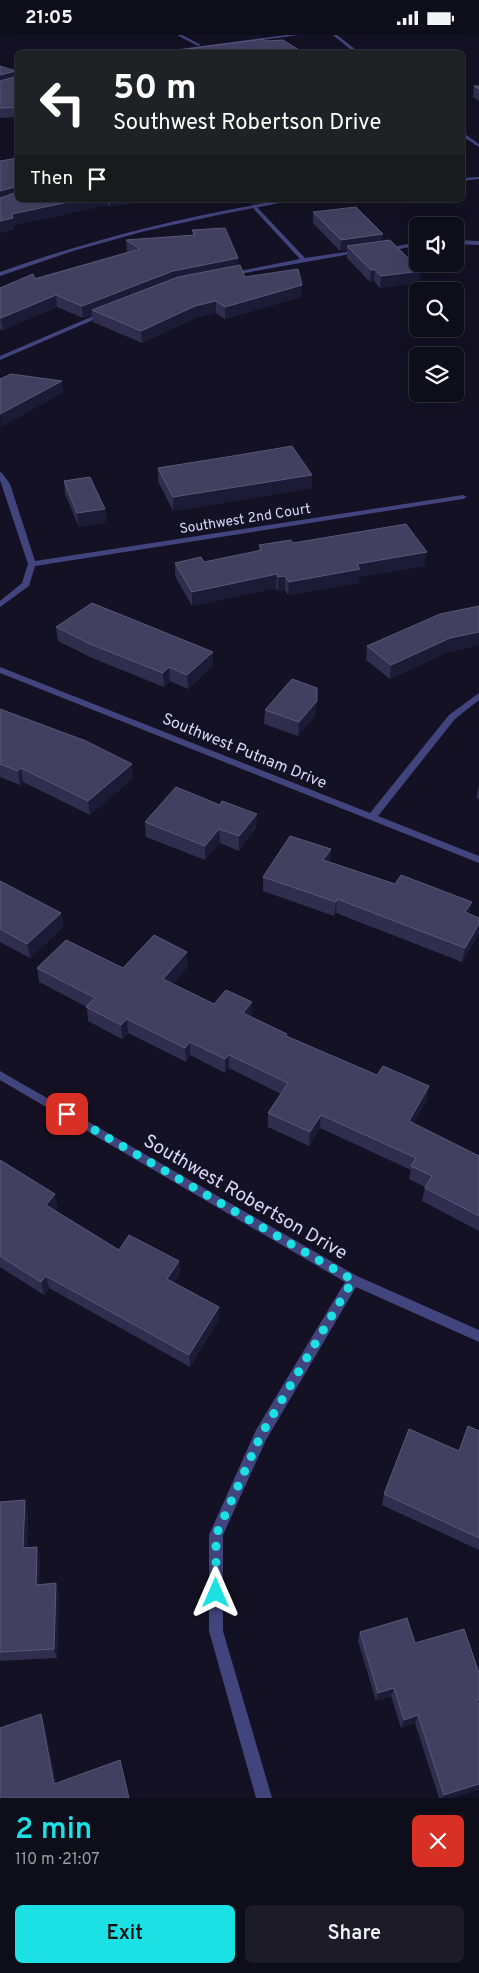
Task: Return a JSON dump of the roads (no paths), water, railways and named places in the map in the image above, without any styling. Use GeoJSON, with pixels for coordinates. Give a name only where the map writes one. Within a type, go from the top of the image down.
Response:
{"type":"FeatureCollection","features":[{"type":"Feature","properties":{"kind":"street"},"geometry":{"type":"LineString","coordinates":[[179,35],[206,50]]}},
{"type":"Feature","properties":{"kind":"street"},"geometry":{"type":"LineString","coordinates":[[169,50],[297,35]]}},
{"type":"Feature","properties":{"kind":"street"},"geometry":{"type":"LineString","coordinates":[[335,35],[354,50]]}},
{"type":"Feature","properties":{"kind":"street"},"geometry":{"type":"LineString","coordinates":[[465,135],[479,146]]}},
{"type":"Feature","properties":{"kind":"street"},"geometry":{"type":"LineString","coordinates":[[465,179],[479,178]]}},
{"type":"Feature","properties":{"kind":"street"},"geometry":{"type":"LineString","coordinates":[[0,274],[42,258],[119,236],[279,202]]}},
{"type":"Feature","properties":{"kind":"street"},"geometry":{"type":"LineString","coordinates":[[254,206],[304,260]]}},
{"type":"Feature","properties":{"kind":"street"},"geometry":{"type":"LineString","coordinates":[[464,242],[479,243]]}},
{"type":"Feature","properties":{"kind":"street"},"geometry":{"type":"LineString","coordinates":[[380,250],[409,246]]}},
{"type":"Feature","properties":{"kind":"street"},"geometry":{"type":"LineString","coordinates":[[221,276],[304,260],[370,251]]}},
{"type":"Feature","properties":{"kind":"street"},"geometry":{"type":"LineString","coordinates":[[0,358],[113,310]]}},
{"type":"Feature","properties":{"kind":"street"},"geometry":{"type":"LineString","coordinates":[[0,473],[6,484],[32,564],[26,584],[0,605]]}},
{"type":"Feature","properties":{"kind":"street","name":"Southwest 2nd Court"},"geometry":{"type":"LineString","coordinates":[[32,564],[462,497]]}},
{"type":"Feature","properties":{"kind":"street","name":"Southwest Putnam Drive"},"geometry":{"type":"LineString","coordinates":[[0,670],[479,860]]}},
{"type":"Feature","properties":{"kind":"street"},"geometry":{"type":"LineString","coordinates":[[372,817],[452,717],[479,696]]}},
{"type":"Feature","properties":{"kind":"street","name":"Southwest Robertson Drive"},"geometry":{"type":"LineString","coordinates":[[0,1075],[353,1280],[479,1336]]}},
{"type":"Feature","properties":{"kind":"street"},"geometry":{"type":"LineString","coordinates":[[264,1798],[216,1631],[216,1535],[261,1435],[353,1280]]}}]}
